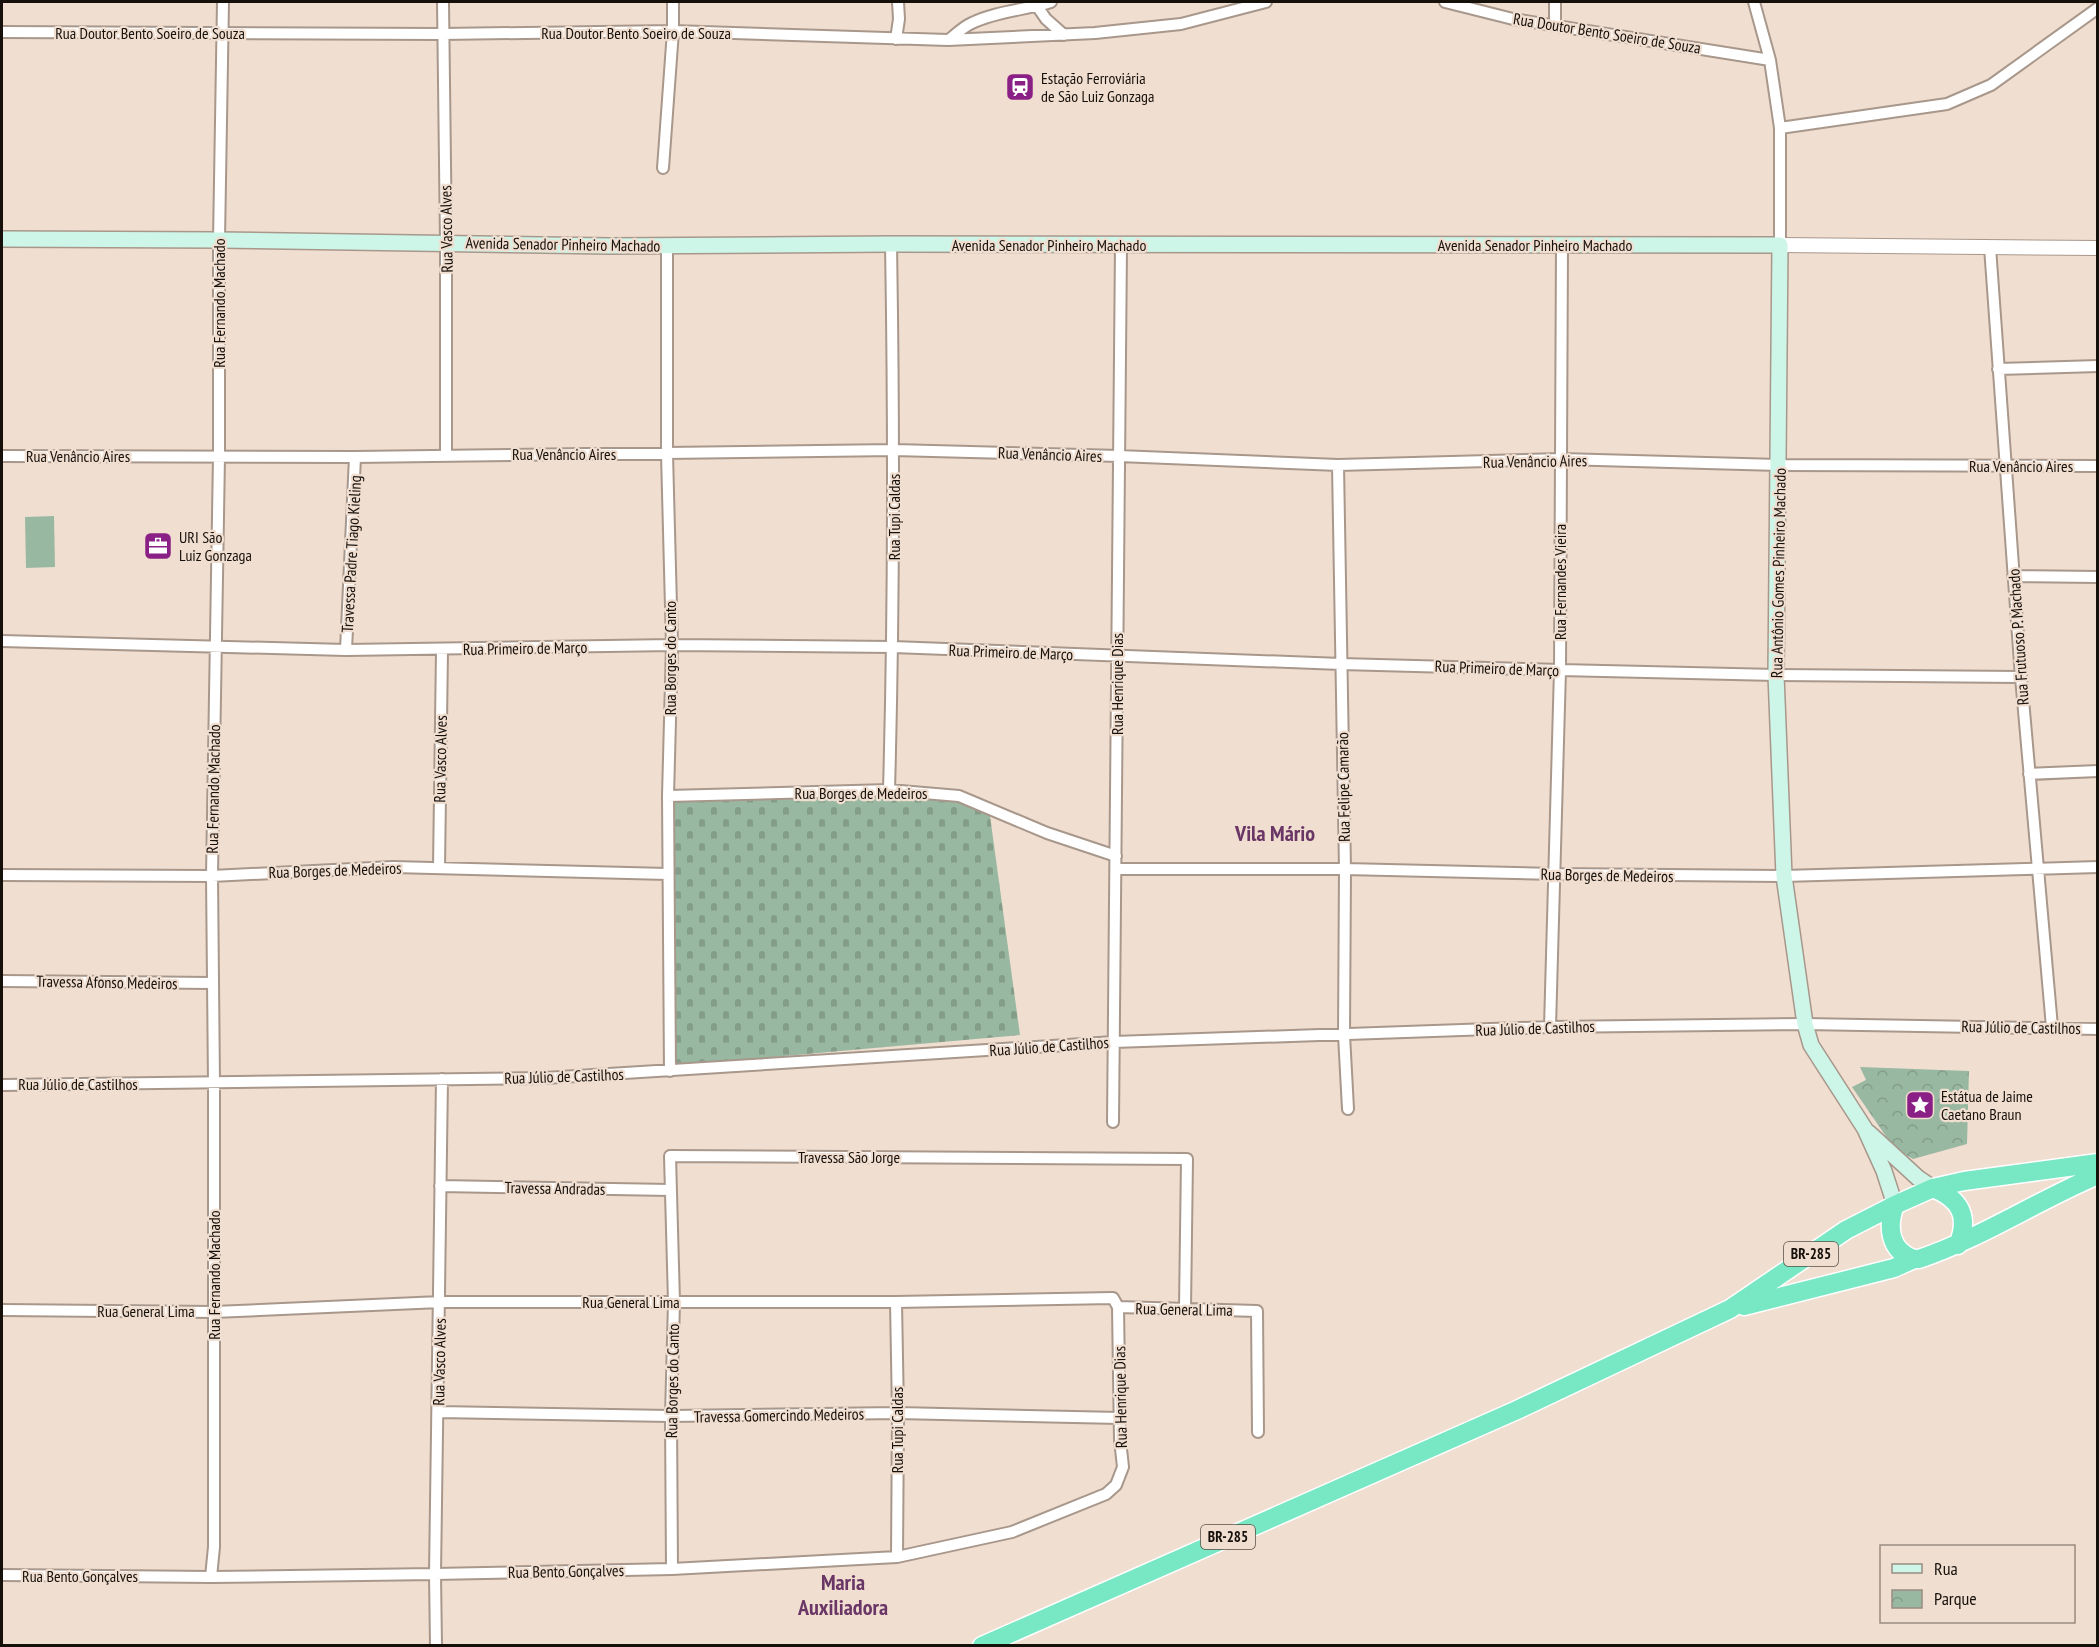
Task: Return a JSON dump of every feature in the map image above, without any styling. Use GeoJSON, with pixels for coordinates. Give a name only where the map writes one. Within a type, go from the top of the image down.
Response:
{"type":"FeatureCollection","features":[{"type":"Feature","properties":{"kind":"highway","name":"BR-285"},"geometry":{"type":"LineString","coordinates":[[982,1646],[1517,1410],[1730,1309],[1846,1230],[1895,1204],[1933,1188],[1964,1181],[2097,1163]]}},
{"type":"Feature","properties":{"kind":"highway","name":"BR-285"},"geometry":{"type":"LineString","coordinates":[[1730,1309],[1894,1268],[1958,1245],[2063,1190],[2097,1175]]}},
{"type":"Feature","properties":{"kind":"highway"},"geometry":{"type":"LineString","coordinates":[[1933,1188],[1946,1193],[1961,1211],[1964,1222],[1963,1234],[1958,1245]]}},
{"type":"Feature","properties":{"kind":"highway"},"geometry":{"type":"LineString","coordinates":[[1895,1204],[1890,1216],[1889,1228],[1892,1239],[1898,1249],[1907,1257],[1914,1259]]}},
{"type":"Feature","properties":{"kind":"main road","name":"Avenida Senador Pinheiro Machado"},"geometry":{"type":"LineString","coordinates":[[2,239],[667,246],[891,244],[1780,246]]}},
{"type":"Feature","properties":{"kind":"main road","name":"Rua Antônio Gomes Pinheiro Machado"},"geometry":{"type":"LineString","coordinates":[[1780,246],[1776,675],[1784,876],[1805,1024],[1811,1045],[1865,1129],[1884,1171],[1895,1204]]}},
{"type":"Feature","properties":{"kind":"main road","name":"Rua Antônio Gomes Pinheiro Machado"},"geometry":{"type":"LineString","coordinates":[[1865,1129],[1918,1178],[1933,1188]]}},
{"type":"Feature","properties":{"kind":"street","name":"Rua Fernando Machado"},"geometry":{"type":"LineString","coordinates":[[211,1576],[214,1547],[212,876],[223,2]]}},
{"type":"Feature","properties":{"kind":"street","name":"Rua Vasco Alves"},"geometry":{"type":"LineString","coordinates":[[443,2],[446,456]]}},
{"type":"Feature","properties":{"kind":"street"},"geometry":{"type":"LineString","coordinates":[[663,168],[673,2]]}},
{"type":"Feature","properties":{"kind":"street"},"geometry":{"type":"LineString","coordinates":[[896,39],[899,19],[898,2]]}},
{"type":"Feature","properties":{"kind":"street"},"geometry":{"type":"LineString","coordinates":[[948,40],[970,23],[1000,13],[1051,2]]}},
{"type":"Feature","properties":{"kind":"street","name":"Rua Doutor Bento Soeiro de Souza"},"geometry":{"type":"LineString","coordinates":[[2,32],[442,34],[673,31],[948,40],[1064,35],[1180,24],[1266,2]]}},
{"type":"Feature","properties":{"kind":"street","name":"Rua Doutor Bento Soeiro de Souza"},"geometry":{"type":"LineString","coordinates":[[1445,2],[1513,19],[1770,60]]}},
{"type":"Feature","properties":{"kind":"street"},"geometry":{"type":"LineString","coordinates":[[1555,2],[1555,24]]}},
{"type":"Feature","properties":{"kind":"street","name":"Rua Antônio Gomes Pinheiro Machado"},"geometry":{"type":"LineString","coordinates":[[1754,2],[1770,60],[1780,128],[1780,246]]}},
{"type":"Feature","properties":{"kind":"street"},"geometry":{"type":"LineString","coordinates":[[1036,6],[1046,19],[1064,35]]}},
{"type":"Feature","properties":{"kind":"street"},"geometry":{"type":"LineString","coordinates":[[1780,128],[1947,104],[1991,85],[2097,8]]}},
{"type":"Feature","properties":{"kind":"street","name":"Rua Tupi Caldas"},"geometry":{"type":"LineString","coordinates":[[890,790],[894,450],[891,244]]}},
{"type":"Feature","properties":{"kind":"street","name":"Rua Fernandes Vieira"},"geometry":{"type":"LineString","coordinates":[[1550,1027],[1560,670],[1562,244]]}},
{"type":"Feature","properties":{"kind":"street","name":"Rua Borges do Canto"},"geometry":{"type":"LineString","coordinates":[[667,246],[667,454],[672,645],[668,796],[670,1071]]}},
{"type":"Feature","properties":{"kind":"street","name":"Rua Henrique Dias"},"geometry":{"type":"LineString","coordinates":[[1113,1122],[1121,246]]}},
{"type":"Feature","properties":{"kind":"street","name":"Avenida Senador Pinheiro Machado"},"geometry":{"type":"LineString","coordinates":[[1780,246],[2097,248]]}},
{"type":"Feature","properties":{"kind":"street","name":"Rua Frutuoso P. Machado"},"geometry":{"type":"LineString","coordinates":[[1990,247],[2021,677],[2052,1027]]}},
{"type":"Feature","properties":{"kind":"street"},"geometry":{"type":"LineString","coordinates":[[1998,369],[2097,366]]}},
{"type":"Feature","properties":{"kind":"street","name":"Rua Venâncio Aires"},"geometry":{"type":"LineString","coordinates":[[2,456],[355,457],[894,450],[1338,465],[1561,459],[1779,465],[2097,466]]}},
{"type":"Feature","properties":{"kind":"street","name":"Travessa Padre Tiago Kieling"},"geometry":{"type":"LineString","coordinates":[[346,650],[355,457]]}},
{"type":"Feature","properties":{"kind":"street","name":"Rua Felipe Camarão"},"geometry":{"type":"LineString","coordinates":[[1338,465],[1345,868],[1344,1035],[1348,1109]]}},
{"type":"Feature","properties":{"kind":"street"},"geometry":{"type":"LineString","coordinates":[[2013,576],[2097,576]]}},
{"type":"Feature","properties":{"kind":"street","name":"Rua Primeiro de Março"},"geometry":{"type":"LineString","coordinates":[[2,641],[346,650],[672,645],[893,647],[1560,670],[2021,677]]}},
{"type":"Feature","properties":{"kind":"street","name":"Rua Vasco Alves"},"geometry":{"type":"LineString","coordinates":[[439,868],[441,650]]}},
{"type":"Feature","properties":{"kind":"street"},"geometry":{"type":"LineString","coordinates":[[2029,774],[2097,771]]}},
{"type":"Feature","properties":{"kind":"street","name":"Rua Borges de Medeiros"},"geometry":{"type":"LineString","coordinates":[[668,796],[890,790],[959,796],[1078,845],[1116,856]]}},
{"type":"Feature","properties":{"kind":"street","name":"Rua Borges de Medeiros"},"geometry":{"type":"LineString","coordinates":[[2,875],[212,876],[393,867],[668,874]]}},
{"type":"Feature","properties":{"kind":"street","name":"Rua Borges de Medeiros"},"geometry":{"type":"LineString","coordinates":[[1116,869],[1345,868],[1554,874],[1784,876],[2097,867]]}},
{"type":"Feature","properties":{"kind":"street","name":"Travessa Afonso Medeiros"},"geometry":{"type":"LineString","coordinates":[[2,981],[212,983]]}},
{"type":"Feature","properties":{"kind":"street","name":"Rua Júlio de Castilhos"},"geometry":{"type":"LineString","coordinates":[[2,1085],[545,1078],[1114,1042],[1550,1027],[1805,1024],[2097,1029]]}},
{"type":"Feature","properties":{"kind":"street","name":"Rua Vasco Alves"},"geometry":{"type":"LineString","coordinates":[[436,1646],[442,1078]]}},
{"type":"Feature","properties":{"kind":"street","name":"Rua Borges do Canto"},"geometry":{"type":"LineString","coordinates":[[670,1156],[674,1302],[671,1416],[672,1569]]}},
{"type":"Feature","properties":{"kind":"street","name":"Travessa São Jorge"},"geometry":{"type":"LineString","coordinates":[[670,1156],[1186,1159],[1185,1308]]}},
{"type":"Feature","properties":{"kind":"street","name":"Travessa Andradas"},"geometry":{"type":"LineString","coordinates":[[440,1186],[671,1190]]}},
{"type":"Feature","properties":{"kind":"street","name":"Rua General Lima"},"geometry":{"type":"LineString","coordinates":[[2,1310],[214,1312],[440,1302],[896,1302],[1113,1298],[1118,1307],[1257,1311],[1258,1432]]}},
{"type":"Feature","properties":{"kind":"street","name":"Rua Tupi Caldas"},"geometry":{"type":"LineString","coordinates":[[896,1302],[897,1557]]}},
{"type":"Feature","properties":{"kind":"street","name":"Rua Henrique Dias"},"geometry":{"type":"LineString","coordinates":[[1116,1485],[1123,1467],[1120,1440],[1118,1307]]}},
{"type":"Feature","properties":{"kind":"street","name":"Travessa Gomercindo Medeiros"},"geometry":{"type":"LineString","coordinates":[[438,1412],[671,1416],[898,1413],[1120,1418]]}},
{"type":"Feature","properties":{"kind":"street","name":"Rua Bento Gonçalves"},"geometry":{"type":"LineString","coordinates":[[2,1575],[435,1574],[672,1569],[897,1557],[1012,1532],[1106,1494],[1116,1485]]}},
{"type":"Feature","properties":{"kind":"green space"},"geometry":{"type":"Polygon","coordinates":[[[54,516],[55,567],[26,568],[25,517],[54,516]]]}},
{"type":"Feature","properties":{"kind":"green space"},"geometry":{"type":"Polygon","coordinates":[[[890,792],[960,798],[990,816],[1020,1035],[674,1066],[670,798],[890,792]]]}},
{"type":"Feature","properties":{"kind":"green space"},"geometry":{"type":"Polygon","coordinates":[[[1860,1067],[1969,1071],[1967,1144],[1913,1159],[1894,1148],[1852,1087],[1866,1080],[1860,1067]]]}},
{"type":"Feature","properties":{"kind":"place","name":"Estação Ferroviária de São Luiz Gonzaga"},"geometry":{"type":"Point","coordinates":[1020,87]}},
{"type":"Feature","properties":{"kind":"place","name":"URI São Luiz Gonzaga"},"geometry":{"type":"Point","coordinates":[158,546]}},
{"type":"Feature","properties":{"kind":"place","name":"Estátua de Jaime Caetano Braun"},"geometry":{"type":"Point","coordinates":[1920,1105]}},
{"type":"Feature","properties":{"kind":"district","name":"Vila Mário"},"geometry":{"type":"Point","coordinates":[1275,833]}},
{"type":"Feature","properties":{"kind":"district","name":"Maria Auxiliadora"},"geometry":{"type":"Point","coordinates":[843,1595]}}]}
